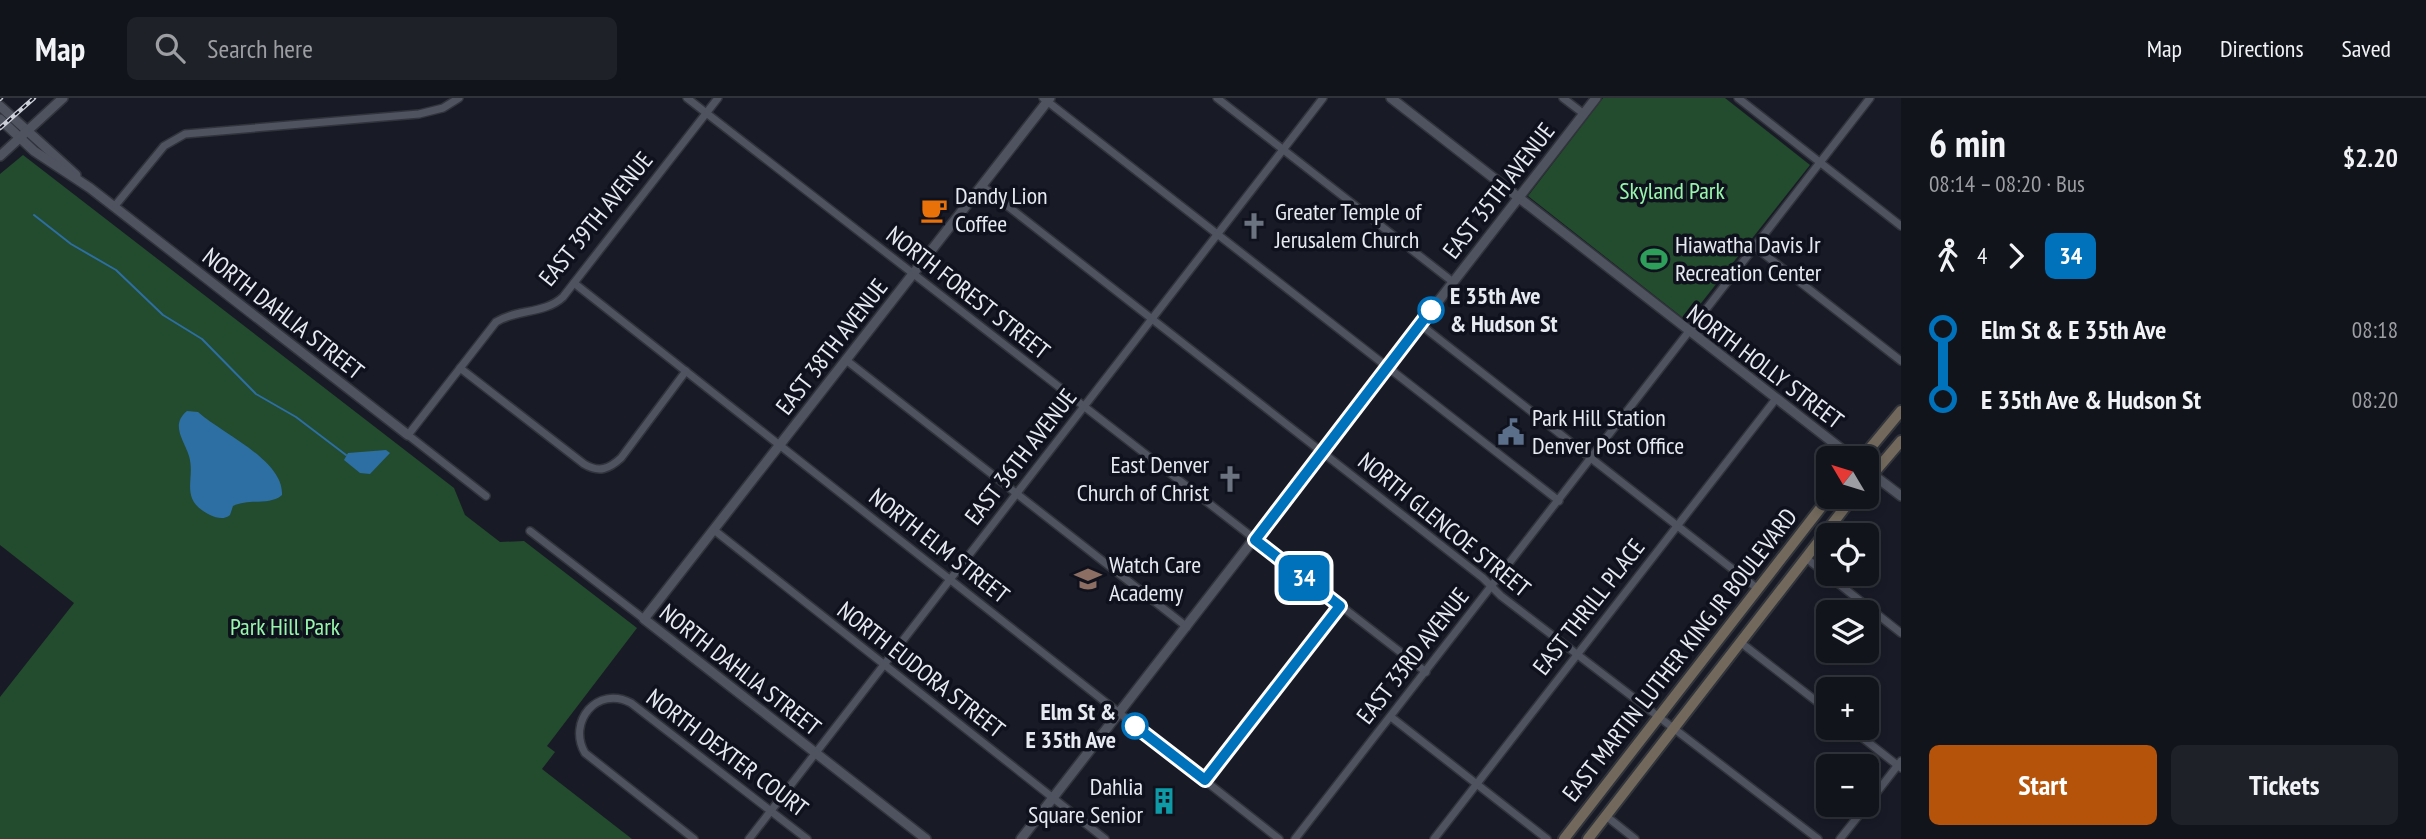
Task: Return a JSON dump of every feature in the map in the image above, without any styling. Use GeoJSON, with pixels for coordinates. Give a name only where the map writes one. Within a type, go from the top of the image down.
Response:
{"type":"FeatureCollection","features":[{"type":"Feature","properties":{"kind":"main road"},"geometry":{"type":"LineString","coordinates":[[1872,446],[1901,411]]}},
{"type":"Feature","properties":{"kind":"main road"},"geometry":{"type":"LineString","coordinates":[[1880,463],[1901,441]]}},
{"type":"Feature","properties":{"kind":"main road","name":"EAST MARTIN LUTHER KING JR BOULEVARD"},"geometry":{"type":"LineString","coordinates":[[1564,839],[1820,509]]}},
{"type":"Feature","properties":{"kind":"main road","name":"EAST MARTIN LUTHER KING JR BOULEVARD"},"geometry":{"type":"LineString","coordinates":[[1588,839],[1844,509]]}},
{"type":"Feature","properties":{"kind":"street"},"geometry":{"type":"LineString","coordinates":[[0,156],[63,98]]}},
{"type":"Feature","properties":{"kind":"street"},"geometry":{"type":"LineString","coordinates":[[114,207],[164,146],[185,135],[419,114],[443,108],[459,98]]}},
{"type":"Feature","properties":{"kind":"street","name":"NORTH FOREST STREET"},"geometry":{"type":"LineString","coordinates":[[687,98],[1426,672]]}},
{"type":"Feature","properties":{"kind":"street","name":"EAST 39TH AVENUE"},"geometry":{"type":"LineString","coordinates":[[408,435],[496,322],[511,314],[552,305],[574,283],[718,98]]}},
{"type":"Feature","properties":{"kind":"street"},"geometry":{"type":"LineString","coordinates":[[1217,98],[1453,282]]}},
{"type":"Feature","properties":{"kind":"street","name":"EAST 36TH AVENUE"},"geometry":{"type":"LineString","coordinates":[[749,839],[1323,98]]}},
{"type":"Feature","properties":{"kind":"street","name":"NORTH HOLLY STREET"},"geometry":{"type":"LineString","coordinates":[[1391,98],[1688,333],[1837,446]]}},
{"type":"Feature","properties":{"kind":"street"},"geometry":{"type":"LineString","coordinates":[[1563,98],[1584,114]]}},
{"type":"Feature","properties":{"kind":"street","name":"EAST 35TH AVENUE"},"geometry":{"type":"LineString","coordinates":[[1021,839],[1596,98]]}},
{"type":"Feature","properties":{"kind":"street"},"geometry":{"type":"LineString","coordinates":[[1738,98],[1901,226]]}},
{"type":"Feature","properties":{"kind":"street","name":"EAST 33RD AVENUE"},"geometry":{"type":"LineString","coordinates":[[1295,839],[1870,98]]}},
{"type":"Feature","properties":{"kind":"street"},"geometry":{"type":"LineString","coordinates":[[1047,99],[1559,501]]}},
{"type":"Feature","properties":{"kind":"street","name":"EAST 38TH AVENUE"},"geometry":{"type":"LineString","coordinates":[[644,619],[1047,99]]}},
{"type":"Feature","properties":{"kind":"street","name":"NORTH DAHLIA STREET"},"geometry":{"type":"LineString","coordinates":[[0,106],[90,188]]}},
{"type":"Feature","properties":{"kind":"street","name":"NORTH DAHLIA STREET"},"geometry":{"type":"LineString","coordinates":[[0,120],[486,496]]}},
{"type":"Feature","properties":{"kind":"street","name":"NORTH GLENCOE STREET"},"geometry":{"type":"LineString","coordinates":[[982,186],[1657,719],[1676,727],[1818,839]]}},
{"type":"Feature","properties":{"kind":"street"},"geometry":{"type":"LineString","coordinates":[[1755,247],[1901,361]]}},
{"type":"Feature","properties":{"kind":"street","name":"NORTH ELM STREET"},"geometry":{"type":"LineString","coordinates":[[574,283],[1279,839]]}},
{"type":"Feature","properties":{"kind":"street"},"geometry":{"type":"LineString","coordinates":[[1421,325],[1758,589]]}},
{"type":"Feature","properties":{"kind":"street"},"geometry":{"type":"LineString","coordinates":[[846,360],[1018,492],[1187,627]]}},
{"type":"Feature","properties":{"kind":"street"},"geometry":{"type":"LineString","coordinates":[[460,368],[584,464],[597,470],[609,467],[621,457],[687,372]]}},
{"type":"Feature","properties":{"kind":"street","name":"EAST THRILL PLACE"},"geometry":{"type":"LineString","coordinates":[[1434,839],[1775,400]]}},
{"type":"Feature","properties":{"kind":"street"},"geometry":{"type":"LineString","coordinates":[[1880,482],[1901,496]]}},
{"type":"Feature","properties":{"kind":"street","name":"NORTH EUDORA STREET"},"geometry":{"type":"LineString","coordinates":[[714,530],[1105,839]]}},
{"type":"Feature","properties":{"kind":"street","name":"NORTH DAHLIA STREET"},"geometry":{"type":"LineString","coordinates":[[530,531],[926,839]]}},
{"type":"Feature","properties":{"kind":"street"},"geometry":{"type":"LineString","coordinates":[[1806,558],[1901,632]]}},
{"type":"Feature","properties":{"kind":"street"},"geometry":{"type":"LineString","coordinates":[[1205,780],[1340,606]]}},
{"type":"Feature","properties":{"kind":"street"},"geometry":{"type":"LineString","coordinates":[[1740,642],[1816,701]]}},
{"type":"Feature","properties":{"kind":"street","name":"NORTH DEXTER COURT"},"geometry":{"type":"LineString","coordinates":[[694,839],[585,754],[578,733],[586,712],[604,699],[624,700],[807,839]]}},
{"type":"Feature","properties":{"kind":"street"},"geometry":{"type":"LineString","coordinates":[[1391,718],[1547,839]]}},
{"type":"Feature","properties":{"kind":"street"},"geometry":{"type":"LineString","coordinates":[[1866,740],[1900,765],[1879,790]]}},
{"type":"Feature","properties":{"kind":"street"},"geometry":{"type":"LineString","coordinates":[[1606,816],[1635,839]]}},
{"type":"Feature","properties":{"kind":"street"},"geometry":{"type":"LineString","coordinates":[[1840,839],[1857,817]]}},
{"type":"Feature","properties":{"kind":"green space","name":"Skyland Park"},"geometry":{"type":"Polygon","coordinates":[[[1603,98],[1725,98],[1810,165],[1687,321],[1528,196],[1603,98]]]}},
{"type":"Feature","properties":{"kind":"green space","name":"Park Hill Park"},"geometry":{"type":"Polygon","coordinates":[[[23,155],[454,488],[465,515],[500,542],[524,541],[637,628],[547,746],[555,752],[542,769],[632,839],[0,839],[0,697],[74,603],[0,545],[0,174],[23,155]]]}},
{"type":"Feature","properties":{"kind":"water"},"geometry":{"type":"Polygon","coordinates":[[[187,411],[198,412],[262,459],[280,482],[282,495],[271,500],[233,506],[230,515],[223,518],[200,509],[191,496],[191,465],[179,427],[182,416],[187,411]]]}},
{"type":"Feature","properties":{"kind":"water"},"geometry":{"type":"Polygon","coordinates":[[[386,450],[390,453],[370,474],[360,473],[344,460],[348,453],[386,450]]]}},
{"type":"Feature","properties":{"kind":"waterway"},"geometry":{"type":"LineString","coordinates":[[34,215],[71,244],[116,270],[163,315],[202,339],[256,394],[296,417],[346,455]]}},
{"type":"Feature","properties":{"kind":"railway"},"geometry":{"type":"LineString","coordinates":[[0,128],[34,98]]}},
{"type":"Feature","properties":{"kind":"bus line","name":"34"},"geometry":{"type":"LineString","coordinates":[[1135,726],[1205,780],[1340,606],[1255,540],[1431,310]]}},
{"type":"Feature","properties":{"kind":"place","name":"Dandy Lion Coffee"},"geometry":{"type":"Point","coordinates":[934,210]}},
{"type":"Feature","properties":{"kind":"place","name":"Greater Temple of Jerusalem Church"},"geometry":{"type":"Point","coordinates":[1254,226]}},
{"type":"Feature","properties":{"kind":"place","name":"Hiawatha Davis Jr Recreation Center"},"geometry":{"type":"Point","coordinates":[1654,259]}},
{"type":"Feature","properties":{"kind":"place","name":"E 35th Ave & Hudson St"},"geometry":{"type":"Point","coordinates":[1431,310]}},
{"type":"Feature","properties":{"kind":"place","name":"Park Hill Station Denver Post Office"},"geometry":{"type":"Point","coordinates":[1511,432]}},
{"type":"Feature","properties":{"kind":"place","name":"East Denver Church of Christ"},"geometry":{"type":"Point","coordinates":[1230,479]}},
{"type":"Feature","properties":{"kind":"place","name":"Watch Care Academy"},"geometry":{"type":"Point","coordinates":[1088,579]}},
{"type":"Feature","properties":{"kind":"place","name":"Elm St & E 35th Ave"},"geometry":{"type":"Point","coordinates":[1135,726]}},
{"type":"Feature","properties":{"kind":"place","name":"Dahlia Square Senior"},"geometry":{"type":"Point","coordinates":[1164,801]}}]}
